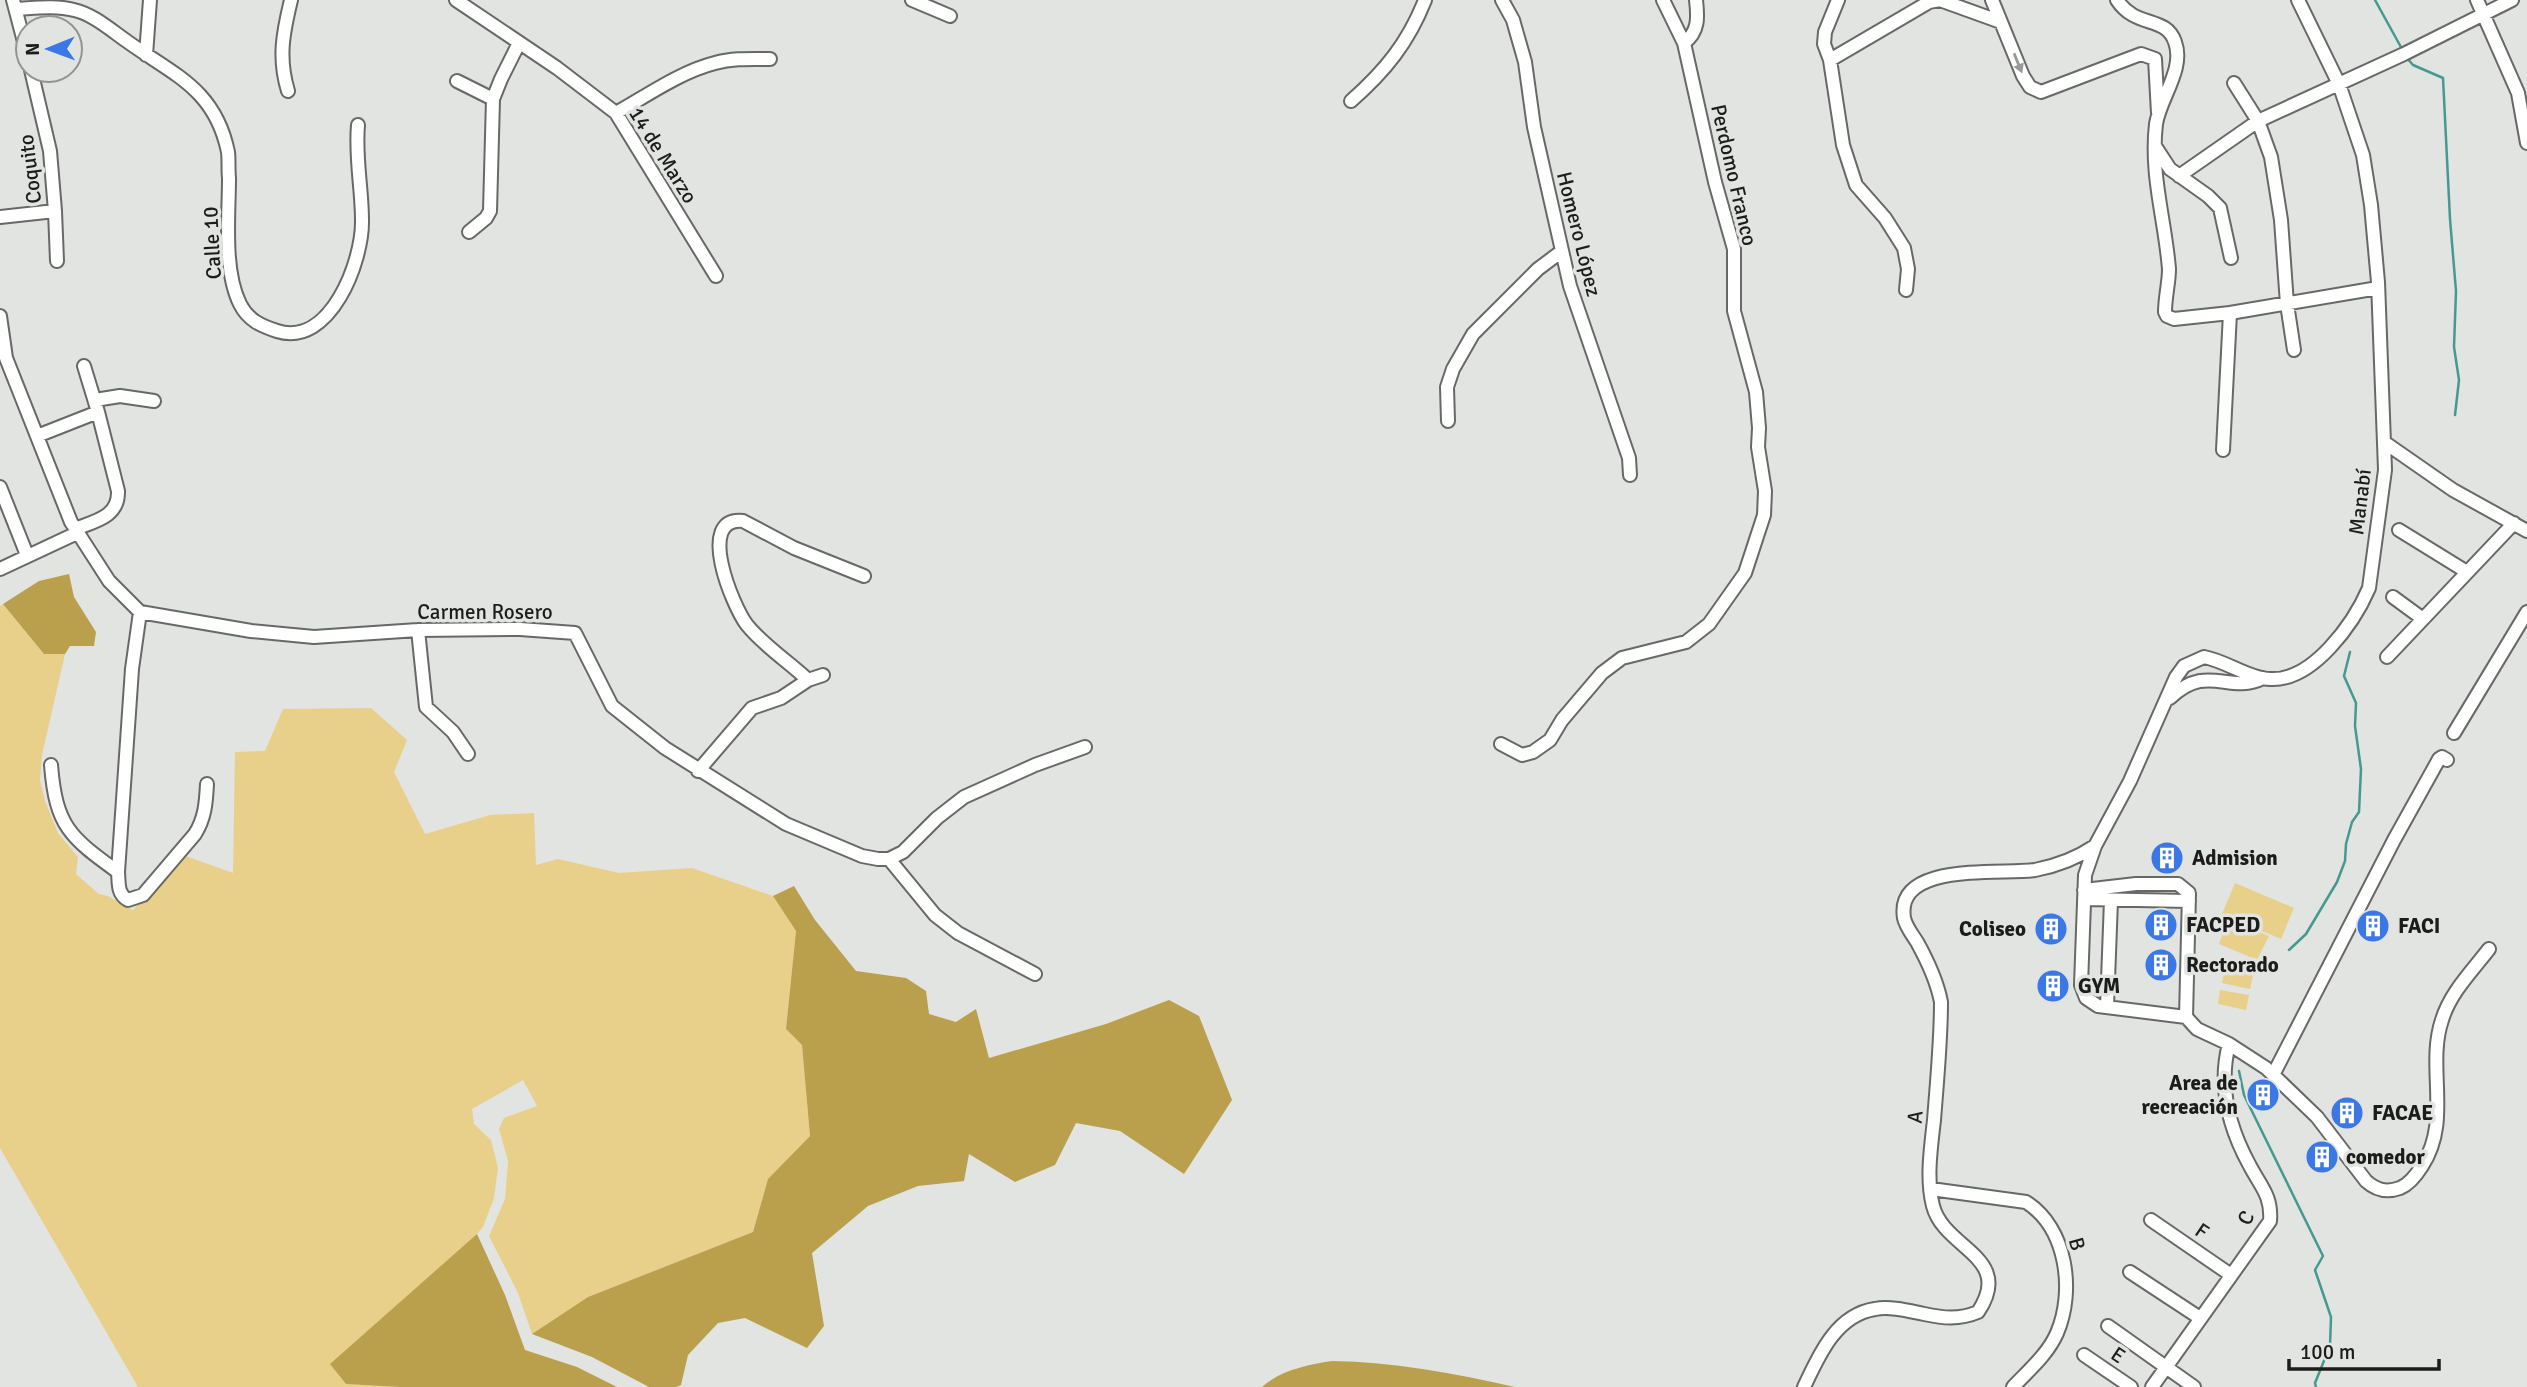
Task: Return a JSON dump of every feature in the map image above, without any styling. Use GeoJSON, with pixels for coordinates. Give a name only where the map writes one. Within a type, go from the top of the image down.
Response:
{"type":"FeatureCollection","features":[{"type":"Feature","properties":{"kind":"street"},"geometry":{"type":"LineString","coordinates":[[146,55],[149,0]]}},
{"type":"Feature","properties":{"kind":"street"},"geometry":{"type":"LineString","coordinates":[[288,91],[281,70],[281,51],[291,0]]}},
{"type":"Feature","properties":{"kind":"street","name":"14 de Marzo"},"geometry":{"type":"LineString","coordinates":[[456,0],[617,113],[716,276]]}},
{"type":"Feature","properties":{"kind":"street"},"geometry":{"type":"LineString","coordinates":[[912,0],[950,16]]}},
{"type":"Feature","properties":{"kind":"street"},"geometry":{"type":"LineString","coordinates":[[1351,101],[1391,64],[1419,16],[1425,0]]}},
{"type":"Feature","properties":{"kind":"street","name":"Homero López"},"geometry":{"type":"LineString","coordinates":[[1502,0],[1513,20],[1525,62],[1534,127],[1570,286],[1629,458],[1630,475]]}},
{"type":"Feature","properties":{"kind":"street","name":"Perdomo Franco"},"geometry":{"type":"LineString","coordinates":[[1501,744],[1522,754],[1533,752],[1550,740],[1562,720],[1602,673],[1622,658],[1686,642],[1709,624],[1745,573],[1764,515],[1765,491],[1758,447],[1756,393],[1734,311],[1734,249],[1715,183],[1684,43],[1663,0]]}},
{"type":"Feature","properties":{"kind":"street"},"geometry":{"type":"LineString","coordinates":[[1684,43],[1692,37],[1698,20],[1696,0]]}},
{"type":"Feature","properties":{"kind":"street"},"geometry":{"type":"LineString","coordinates":[[1838,0],[1825,32],[1824,44],[1830,60],[1843,145],[1856,185],[1885,218],[1904,248],[1908,269],[1906,290]]}},
{"type":"Feature","properties":{"kind":"street"},"geometry":{"type":"LineString","coordinates":[[1830,60],[1929,2],[1940,0],[2001,22]]}},
{"type":"Feature","properties":{"kind":"street"},"geometry":{"type":"LineString","coordinates":[[1992,0],[2030,88],[2041,92],[2141,54],[2155,60],[2158,115],[2155,145],[2157,198],[2169,271],[2165,312],[2167,316],[2174,319],[2230,313],[2378,288]]}},
{"type":"Feature","properties":{"kind":"street"},"geometry":{"type":"LineString","coordinates":[[2118,0],[2128,6],[2134,18],[2165,27],[2175,41],[2177,59],[2170,88],[2158,115]]}},
{"type":"Feature","properties":{"kind":"street","name":"Manabí"},"geometry":{"type":"LineString","coordinates":[[2107,1007],[2098,1006],[2086,998],[2081,985],[2085,875],[2095,846],[2130,781],[2176,677],[2184,666],[2204,657],[2271,679],[2287,677],[2309,668],[2361,606],[2369,588],[2385,470],[2378,288],[2371,205],[2363,155],[2339,84],[2298,0]]}},
{"type":"Feature","properties":{"kind":"street"},"geometry":{"type":"LineString","coordinates":[[2477,0],[2518,93],[2527,143]]}},
{"type":"Feature","properties":{"kind":"street"},"geometry":{"type":"LineString","coordinates":[[2179,176],[2258,121],[2512,0]]}},
{"type":"Feature","properties":{"kind":"street","name":"Calle 10"},"geometry":{"type":"LineString","coordinates":[[14,4],[76,10],[94,19],[191,84],[209,106],[220,127],[228,153],[230,263],[234,285],[240,304],[248,317],[261,325],[281,332],[297,333],[313,328],[328,314],[343,292],[355,261],[362,223],[356,154],[358,125]]}},
{"type":"Feature","properties":{"kind":"street"},"geometry":{"type":"LineString","coordinates":[[469,232],[486,218],[490,211],[494,99],[500,79],[519,43]]}},
{"type":"Feature","properties":{"kind":"street"},"geometry":{"type":"LineString","coordinates":[[617,113],[693,70],[717,62],[769,59]]}},
{"type":"Feature","properties":{"kind":"street"},"geometry":{"type":"LineString","coordinates":[[457,81],[494,99]]}},
{"type":"Feature","properties":{"kind":"street"},"geometry":{"type":"LineString","coordinates":[[2234,83],[2258,121],[2271,158],[2281,220],[2287,303],[2294,350]]}},
{"type":"Feature","properties":{"kind":"street","name":"Coquito"},"geometry":{"type":"LineString","coordinates":[[0,216],[55,211],[50,151],[34,84]]}},
{"type":"Feature","properties":{"kind":"street"},"geometry":{"type":"LineString","coordinates":[[2155,145],[2170,169],[2220,208],[2231,258]]}},
{"type":"Feature","properties":{"kind":"street"},"geometry":{"type":"LineString","coordinates":[[55,211],[57,261]]}},
{"type":"Feature","properties":{"kind":"street"},"geometry":{"type":"LineString","coordinates":[[1448,421],[1447,387],[1452,369],[1473,334],[1538,269],[1562,251]]}},
{"type":"Feature","properties":{"kind":"street"},"geometry":{"type":"LineString","coordinates":[[2223,450],[2230,313]]}},
{"type":"Feature","properties":{"kind":"street"},"geometry":{"type":"LineString","coordinates":[[0,316],[6,358],[76,531],[109,581],[140,612],[132,669],[118,872],[123,897],[128,900],[142,895],[185,847],[202,823],[207,785]]}},
{"type":"Feature","properties":{"kind":"street"},"geometry":{"type":"LineString","coordinates":[[0,569],[109,514],[119,501],[97,406],[84,366]]}},
{"type":"Feature","properties":{"kind":"street"},"geometry":{"type":"LineString","coordinates":[[37,436],[120,396],[154,401]]}},
{"type":"Feature","properties":{"kind":"street"},"geometry":{"type":"LineString","coordinates":[[2384,442],[2453,490],[2527,531]]}},
{"type":"Feature","properties":{"kind":"street"},"geometry":{"type":"LineString","coordinates":[[0,487],[27,555]]}},
{"type":"Feature","properties":{"kind":"street"},"geometry":{"type":"LineString","coordinates":[[808,680],[752,630],[742,616],[719,551],[721,531],[726,523],[743,521],[794,548],[864,576]]}},
{"type":"Feature","properties":{"kind":"street"},"geometry":{"type":"LineString","coordinates":[[2387,657],[2514,523]]}},
{"type":"Feature","properties":{"kind":"street"},"geometry":{"type":"LineString","coordinates":[[2399,530],[2467,572]]}},
{"type":"Feature","properties":{"kind":"street"},"geometry":{"type":"LineString","coordinates":[[2393,597],[2423,619]]}},
{"type":"Feature","properties":{"kind":"street","name":"Carmen Rosero"},"geometry":{"type":"LineString","coordinates":[[140,612],[251,632],[314,637],[418,630],[520,629],[575,633],[612,706],[665,748],[786,824],[862,856],[889,859]]}},
{"type":"Feature","properties":{"kind":"street"},"geometry":{"type":"LineString","coordinates":[[2454,733],[2527,612]]}},
{"type":"Feature","properties":{"kind":"street"},"geometry":{"type":"LineString","coordinates":[[418,630],[426,707],[453,732],[468,754]]}},
{"type":"Feature","properties":{"kind":"street"},"geometry":{"type":"LineString","coordinates":[[2515,631],[2527,638]]}},
{"type":"Feature","properties":{"kind":"street"},"geometry":{"type":"LineString","coordinates":[[698,771],[752,708],[785,696],[808,680],[823,675]]}},
{"type":"Feature","properties":{"kind":"street"},"geometry":{"type":"LineString","coordinates":[[2164,703],[2182,687],[2191,683],[2212,679],[2242,684],[2263,678]]}},
{"type":"Feature","properties":{"kind":"street"},"geometry":{"type":"LineString","coordinates":[[1035,974],[958,933],[935,915],[889,859],[903,852],[937,818],[964,797],[1035,765],[1086,747]]}},
{"type":"Feature","properties":{"kind":"street"},"geometry":{"type":"LineString","coordinates":[[2273,1076],[2394,840],[2439,759],[2442,757],[2447,760]]}},
{"type":"Feature","properties":{"kind":"street"},"geometry":{"type":"LineString","coordinates":[[51,765],[53,792],[60,817],[68,831],[79,844],[118,872]]}},
{"type":"Feature","properties":{"kind":"street","name":"A"},"geometry":{"type":"LineString","coordinates":[[1804,1387],[1839,1327],[1857,1315],[1875,1309],[1890,1309],[1950,1319],[1978,1312],[1988,1292],[1989,1278],[1982,1262],[1940,1222],[1933,1208],[1930,1160],[1941,1002],[1932,974],[1906,925],[1906,898],[1910,891],[1927,880],[1943,875],[2036,870],[2078,857],[2095,846]]}},
{"type":"Feature","properties":{"kind":"street"},"geometry":{"type":"LineString","coordinates":[[2134,900],[2136,884]]}},
{"type":"Feature","properties":{"kind":"street"},"geometry":{"type":"LineString","coordinates":[[2085,895],[2136,884],[2178,884],[2189,893],[2186,1017]]}},
{"type":"Feature","properties":{"kind":"street"},"geometry":{"type":"LineString","coordinates":[[2085,895],[2111,900],[2189,901]]}},
{"type":"Feature","properties":{"kind":"street"},"geometry":{"type":"LineString","coordinates":[[2111,900],[2107,1007],[2186,1017],[2197,1029],[2229,1044],[2273,1076],[2317,1117],[2374,1188],[2386,1191],[2402,1187],[2416,1176],[2431,1154],[2438,1112],[2438,1040],[2441,1022],[2458,988],[2490,949]]}},
{"type":"Feature","properties":{"kind":"street","name":"C"},"geometry":{"type":"LineString","coordinates":[[2152,1387],[2270,1221],[2269,1199],[2249,1164],[2228,1114],[2224,1092],[2225,1058],[2229,1044]]}},
{"type":"Feature","properties":{"kind":"street","name":"B"},"geometry":{"type":"LineString","coordinates":[[1931,1189],[2026,1202],[2037,1209],[2051,1225],[2060,1247],[2066,1306],[2057,1334],[2045,1354],[2013,1387]]}},
{"type":"Feature","properties":{"kind":"street","name":"F"},"geometry":{"type":"LineString","coordinates":[[2151,1220],[2231,1275]]}},
{"type":"Feature","properties":{"kind":"street"},"geometry":{"type":"LineString","coordinates":[[2130,1272],[2200,1318]]}},
{"type":"Feature","properties":{"kind":"street"},"geometry":{"type":"LineString","coordinates":[[2108,1326],[2194,1387]]}},
{"type":"Feature","properties":{"kind":"street","name":"E"},"geometry":{"type":"LineString","coordinates":[[2084,1355],[2131,1387]]}},
{"type":"Feature","properties":{"kind":"shaded area"},"geometry":{"type":"Polygon","coordinates":[[[69,574],[74,597],[96,632],[94,646],[70,646],[65,654],[44,654],[3,604],[39,581],[69,574]]]}},
{"type":"Feature","properties":{"kind":"shaded area"},"geometry":{"type":"Polygon","coordinates":[[[3,604],[44,654],[65,654],[42,755],[40,780],[58,833],[78,857],[76,874],[99,894],[133,910],[183,855],[233,873],[235,752],[265,751],[283,709],[371,708],[407,740],[394,772],[425,834],[490,815],[534,813],[536,865],[558,859],[619,873],[692,868],[773,896],[796,931],[786,1029],[802,1045],[810,1136],[768,1179],[753,1232],[588,1297],[532,1334],[518,1293],[489,1236],[505,1199],[508,1161],[499,1129],[504,1118],[537,1106],[523,1080],[472,1109],[474,1124],[491,1140],[498,1168],[494,1198],[483,1227],[346,1384],[400,1387],[138,1387],[0,1148],[0,606],[3,604]]]}},
{"type":"Feature","properties":{"kind":"shaded area"},"geometry":{"type":"Polygon","coordinates":[[[2235,883],[2294,908],[2281,939],[2222,914],[2235,883]]]}},
{"type":"Feature","properties":{"kind":"shaded area"},"geometry":{"type":"Polygon","coordinates":[[[794,886],[815,920],[856,971],[906,978],[926,991],[929,1014],[956,1022],[976,1009],[989,1058],[1106,1024],[1169,1000],[1199,1016],[1232,1100],[1184,1174],[1120,1131],[1076,1123],[1055,1165],[1015,1182],[969,1154],[964,1181],[918,1186],[868,1206],[812,1253],[824,1326],[807,1348],[745,1318],[718,1323],[688,1355],[681,1385],[649,1387],[592,1357],[532,1334],[588,1297],[753,1232],[768,1179],[810,1136],[802,1045],[786,1029],[796,931],[773,896],[794,886]]]}},
{"type":"Feature","properties":{"kind":"shaded area"},"geometry":{"type":"Polygon","coordinates":[[[2228,920],[2269,936],[2257,960],[2219,944],[2228,920]]]}},
{"type":"Feature","properties":{"kind":"shaded area"},"geometry":{"type":"Polygon","coordinates":[[[2225,969],[2253,975],[2250,989],[2222,983],[2225,969]]]}},
{"type":"Feature","properties":{"kind":"shaded area"},"geometry":{"type":"Polygon","coordinates":[[[2220,990],[2249,995],[2246,1010],[2218,1004],[2220,990]]]}},
{"type":"Feature","properties":{"kind":"shaded area"},"geometry":{"type":"Polygon","coordinates":[[[477,1234],[505,1295],[525,1350],[577,1367],[617,1387],[400,1387],[346,1384],[330,1364],[477,1234]]]}},
{"type":"Feature","properties":{"kind":"shaded area"},"geometry":{"type":"Polygon","coordinates":[[[1332,1361],[1424,1369],[1515,1387],[1262,1387],[1286,1372],[1332,1361]]]}},
{"type":"Feature","properties":{"kind":"waterway"},"geometry":{"type":"LineString","coordinates":[[2375,0],[2402,49]]}},
{"type":"Feature","properties":{"kind":"waterway"},"geometry":{"type":"LineString","coordinates":[[2407,58],[2413,65],[2443,78],[2456,291],[2454,347],[2459,380],[2455,415]]}},
{"type":"Feature","properties":{"kind":"waterway"},"geometry":{"type":"LineString","coordinates":[[2289,950],[2306,934],[2337,882],[2345,861],[2352,822],[2359,812],[2361,769],[2355,726],[2356,703],[2344,676],[2350,652]]}},
{"type":"Feature","properties":{"kind":"waterway"},"geometry":{"type":"LineString","coordinates":[[2239,1071],[2244,1095],[2323,1256],[2315,1270],[2331,1317],[2330,1346],[2315,1383],[2316,1387]]}},
{"type":"Feature","properties":{"kind":"place","name":"Admision"},"geometry":{"type":"Point","coordinates":[2167,858]}},
{"type":"Feature","properties":{"kind":"place","name":"FACPED"},"geometry":{"type":"Point","coordinates":[2161,925]}},
{"type":"Feature","properties":{"kind":"place","name":"FACI"},"geometry":{"type":"Point","coordinates":[2373,926]}},
{"type":"Feature","properties":{"kind":"place","name":"Coliseo"},"geometry":{"type":"Point","coordinates":[2051,929]}},
{"type":"Feature","properties":{"kind":"place","name":"Rectorado"},"geometry":{"type":"Point","coordinates":[2161,965]}},
{"type":"Feature","properties":{"kind":"place","name":"GYM"},"geometry":{"type":"Point","coordinates":[2053,986]}},
{"type":"Feature","properties":{"kind":"place","name":"Area de recreación"},"geometry":{"type":"Point","coordinates":[2263,1095]}},
{"type":"Feature","properties":{"kind":"place","name":"FACAE"},"geometry":{"type":"Point","coordinates":[2347,1113]}},
{"type":"Feature","properties":{"kind":"place","name":"comedor"},"geometry":{"type":"Point","coordinates":[2322,1157]}}]}
